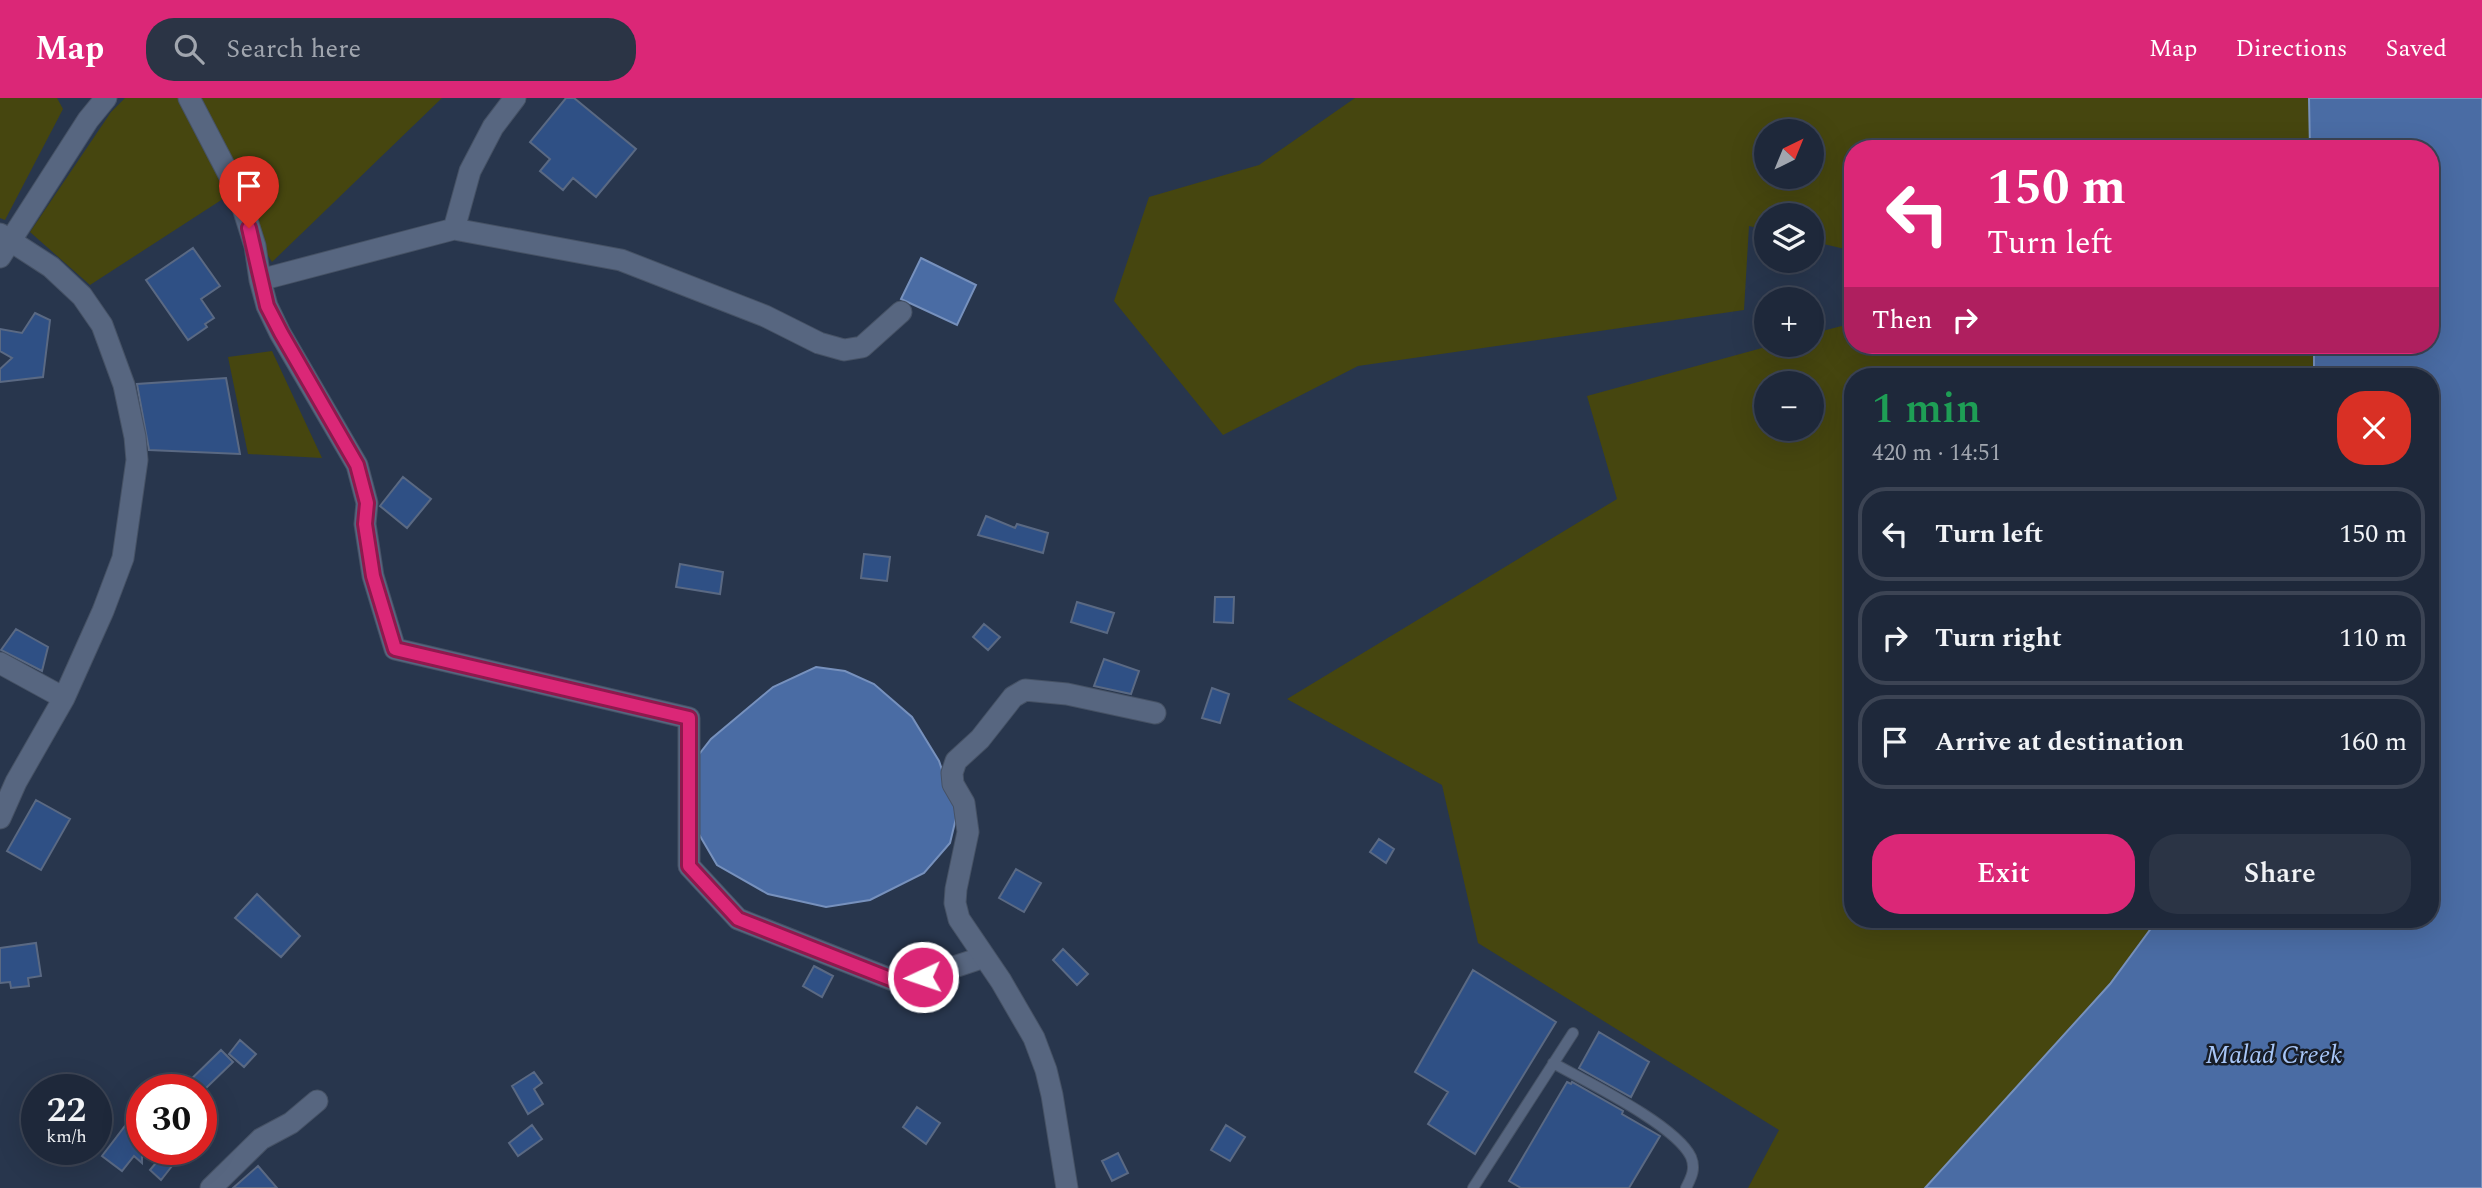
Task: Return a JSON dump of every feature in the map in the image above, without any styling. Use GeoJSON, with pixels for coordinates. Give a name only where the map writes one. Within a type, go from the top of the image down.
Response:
{"type":"FeatureCollection","features":[{"type":"Feature","properties":{"kind":"street"},"geometry":{"type":"LineString","coordinates":[[0,818],[16,782],[64,698],[103,611],[123,558],[137,460],[135,436],[124,385],[102,325],[82,296],[51,267],[3,243],[106,98]]}},
{"type":"Feature","properties":{"kind":"street"},"geometry":{"type":"LineString","coordinates":[[189,98],[238,192],[255,246],[267,306],[357,465],[367,503],[365,524],[373,576],[395,649],[689,718],[689,866],[738,919],[903,984],[984,957]]}},
{"type":"Feature","properties":{"kind":"street"},"geometry":{"type":"LineString","coordinates":[[454,229],[470,171],[493,127],[515,98]]}},
{"type":"Feature","properties":{"kind":"street"},"geometry":{"type":"LineString","coordinates":[[260,280],[454,229],[621,260],[765,316],[819,343],[844,350],[862,347],[901,313]]}},
{"type":"Feature","properties":{"kind":"street"},"geometry":{"type":"LineString","coordinates":[[0,663],[64,698]]}},
{"type":"Feature","properties":{"kind":"street"},"geometry":{"type":"LineString","coordinates":[[1067,1188],[1046,1070],[1034,1038],[1001,981],[959,919],[955,903],[956,889],[968,832],[964,803],[953,783],[952,773],[956,761],[980,739],[1013,697],[1025,690],[1067,694],[1155,713]]}},
{"type":"Feature","properties":{"kind":"street"},"geometry":{"type":"LineString","coordinates":[[211,1188],[261,1139],[291,1123],[317,1101]]}},
{"type":"Feature","properties":{"kind":"lane"},"geometry":{"type":"LineString","coordinates":[[1472,1188],[1573,1033]]}},
{"type":"Feature","properties":{"kind":"lane"},"geometry":{"type":"LineString","coordinates":[[1553,1063],[1652,1120],[1682,1142],[1693,1160],[1693,1174],[1686,1188]]}},
{"type":"Feature","properties":{"kind":"shaded area"},"geometry":{"type":"Polygon","coordinates":[[[0,98],[57,98],[63,109],[5,220],[0,218],[0,98]]]}},
{"type":"Feature","properties":{"kind":"shaded area"},"geometry":{"type":"Polygon","coordinates":[[[125,98],[442,98],[272,262],[229,195],[90,285],[30,232],[111,112],[125,98]]]}},
{"type":"Feature","properties":{"kind":"shaded area"},"geometry":{"type":"Polygon","coordinates":[[[1355,98],[2309,98],[2310,140],[1844,140],[1844,249],[1824,244],[1824,203],[1754,203],[1754,227],[1749,226],[1744,310],[1358,366],[1223,435],[1114,301],[1149,197],[1259,165],[1355,98]]]}},
{"type":"Feature","properties":{"kind":"shaded area"},"geometry":{"type":"Polygon","coordinates":[[[1844,325],[1844,354],[2314,354],[2314,368],[1844,368],[1844,928],[2151,928],[2110,984],[1925,1188],[1748,1188],[1779,1130],[1478,943],[1442,785],[1287,699],[1617,499],[1587,396],[1754,350],[1754,357],[1824,357],[1824,331],[1844,325]]]}},
{"type":"Feature","properties":{"kind":"shaded area"},"geometry":{"type":"Polygon","coordinates":[[[272,351],[322,458],[248,454],[228,357],[272,351]]]}},
{"type":"Feature","properties":{"kind":"water","name":"Malad Creek"},"geometry":{"type":"Polygon","coordinates":[[[2309,98],[2482,98],[2482,1188],[1925,1188],[2110,984],[2151,928],[2439,928],[2439,368],[2314,368],[2314,354],[2439,354],[2439,140],[2310,140],[2309,98]]]}},
{"type":"Feature","properties":{"kind":"water"},"geometry":{"type":"Polygon","coordinates":[[[921,258],[976,285],[957,325],[901,299],[921,258]]]}},
{"type":"Feature","properties":{"kind":"water"},"geometry":{"type":"Polygon","coordinates":[[[816,667],[845,671],[874,684],[912,717],[939,761],[957,814],[950,843],[924,873],[870,900],[826,907],[768,894],[717,865],[693,824],[693,762],[711,739],[773,687],[816,667]]]}},
{"type":"Feature","properties":{"kind":"building"},"geometry":{"type":"Polygon","coordinates":[[[566,98],[574,98],[636,149],[596,197],[573,178],[563,190],[540,171],[550,159],[530,142],[566,98]]]}},
{"type":"Feature","properties":{"kind":"building"},"geometry":{"type":"Polygon","coordinates":[[[193,248],[220,286],[201,299],[214,318],[205,324],[207,327],[188,340],[146,280],[193,248]]]}},
{"type":"Feature","properties":{"kind":"building"},"geometry":{"type":"Polygon","coordinates":[[[35,313],[50,320],[43,377],[0,382],[0,369],[12,358],[0,351],[0,329],[22,333],[35,313]]]}},
{"type":"Feature","properties":{"kind":"building"},"geometry":{"type":"Polygon","coordinates":[[[226,378],[240,454],[149,450],[137,384],[226,378]]]}},
{"type":"Feature","properties":{"kind":"building"},"geometry":{"type":"Polygon","coordinates":[[[403,477],[431,499],[407,528],[380,506],[403,477]]]}},
{"type":"Feature","properties":{"kind":"building"},"geometry":{"type":"Polygon","coordinates":[[[986,516],[1015,528],[1017,524],[1048,533],[1043,553],[978,535],[986,516]]]}},
{"type":"Feature","properties":{"kind":"building"},"geometry":{"type":"Polygon","coordinates":[[[864,554],[890,557],[887,581],[861,578],[864,554]]]}},
{"type":"Feature","properties":{"kind":"building"},"geometry":{"type":"Polygon","coordinates":[[[680,564],[723,572],[720,594],[676,587],[680,564]]]}},
{"type":"Feature","properties":{"kind":"building"},"geometry":{"type":"Polygon","coordinates":[[[1215,597],[1234,597],[1233,623],[1214,622],[1215,597]]]}},
{"type":"Feature","properties":{"kind":"building"},"geometry":{"type":"Polygon","coordinates":[[[1077,602],[1114,613],[1107,633],[1071,622],[1077,602]]]}},
{"type":"Feature","properties":{"kind":"building"},"geometry":{"type":"Polygon","coordinates":[[[984,624],[1000,637],[988,650],[973,637],[984,624]]]}},
{"type":"Feature","properties":{"kind":"building"},"geometry":{"type":"Polygon","coordinates":[[[16,629],[48,647],[42,671],[1,650],[16,629]]]}},
{"type":"Feature","properties":{"kind":"building"},"geometry":{"type":"Polygon","coordinates":[[[1104,659],[1139,671],[1131,694],[1094,686],[1104,659]]]}},
{"type":"Feature","properties":{"kind":"building"},"geometry":{"type":"Polygon","coordinates":[[[1212,688],[1229,694],[1220,723],[1202,718],[1212,688]]]}},
{"type":"Feature","properties":{"kind":"building"},"geometry":{"type":"Polygon","coordinates":[[[36,800],[70,819],[41,870],[7,851],[36,800]]]}},
{"type":"Feature","properties":{"kind":"building"},"geometry":{"type":"Polygon","coordinates":[[[1379,839],[1394,849],[1386,863],[1370,852],[1379,839]]]}},
{"type":"Feature","properties":{"kind":"building"},"geometry":{"type":"Polygon","coordinates":[[[1016,869],[1041,883],[1024,912],[999,898],[1016,869]]]}},
{"type":"Feature","properties":{"kind":"building"},"geometry":{"type":"Polygon","coordinates":[[[257,894],[300,936],[281,957],[235,918],[257,894]]]}},
{"type":"Feature","properties":{"kind":"building"},"geometry":{"type":"Polygon","coordinates":[[[36,943],[41,976],[28,978],[29,986],[11,988],[10,982],[0,983],[0,948],[36,943]]]}},
{"type":"Feature","properties":{"kind":"building"},"geometry":{"type":"Polygon","coordinates":[[[1063,949],[1088,974],[1077,985],[1053,960],[1063,949]]]}},
{"type":"Feature","properties":{"kind":"building"},"geometry":{"type":"Polygon","coordinates":[[[814,966],[833,976],[822,997],[803,986],[814,966]]]}},
{"type":"Feature","properties":{"kind":"building"},"geometry":{"type":"Polygon","coordinates":[[[1473,970],[1556,1022],[1475,1154],[1428,1124],[1448,1092],[1415,1072],[1473,970]]]}},
{"type":"Feature","properties":{"kind":"building"},"geometry":{"type":"Polygon","coordinates":[[[1599,1032],[1649,1062],[1631,1097],[1579,1068],[1599,1032]]]}},
{"type":"Feature","properties":{"kind":"building"},"geometry":{"type":"Polygon","coordinates":[[[240,1040],[256,1054],[244,1067],[229,1054],[240,1040]]]}},
{"type":"Feature","properties":{"kind":"building"},"geometry":{"type":"Polygon","coordinates":[[[221,1050],[233,1062],[217,1077],[217,1074],[196,1074],[221,1050]]]}},
{"type":"Feature","properties":{"kind":"building"},"geometry":{"type":"Polygon","coordinates":[[[534,1072],[542,1083],[534,1089],[543,1104],[528,1114],[512,1086],[534,1072]]]}},
{"type":"Feature","properties":{"kind":"building"},"geometry":{"type":"Polygon","coordinates":[[[1567,1082],[1572,1082],[1623,1111],[1622,1114],[1660,1136],[1629,1188],[1521,1188],[1509,1181],[1567,1082]]]}},
{"type":"Feature","properties":{"kind":"building"},"geometry":{"type":"Polygon","coordinates":[[[917,1107],[940,1123],[926,1144],[903,1127],[917,1107]]]}},
{"type":"Feature","properties":{"kind":"building"},"geometry":{"type":"Polygon","coordinates":[[[532,1125],[542,1139],[518,1156],[509,1143],[532,1125]]]}},
{"type":"Feature","properties":{"kind":"building"},"geometry":{"type":"Polygon","coordinates":[[[1226,1125],[1245,1137],[1230,1161],[1211,1150],[1226,1125]]]}},
{"type":"Feature","properties":{"kind":"building"},"geometry":{"type":"Polygon","coordinates":[[[126,1127],[127,1165],[122,1171],[112,1164],[112,1143],[126,1127]]]}},
{"type":"Feature","properties":{"kind":"building"},"geometry":{"type":"Polygon","coordinates":[[[1118,1153],[1128,1173],[1112,1181],[1102,1161],[1118,1153]]]}},
{"type":"Feature","properties":{"kind":"building"},"geometry":{"type":"Polygon","coordinates":[[[154,1165],[172,1166],[161,1180],[150,1170],[154,1165]]]}},
{"type":"Feature","properties":{"kind":"building"},"geometry":{"type":"Polygon","coordinates":[[[258,1166],[277,1188],[233,1188],[258,1166]]]}},
{"type":"Feature","properties":{"kind":"route"},"geometry":{"type":"LineString","coordinates":[[249,228],[267,306],[357,465],[367,503],[365,524],[373,576],[395,649],[689,718],[689,866],[738,919],[903,984],[923,977]]}}]}
